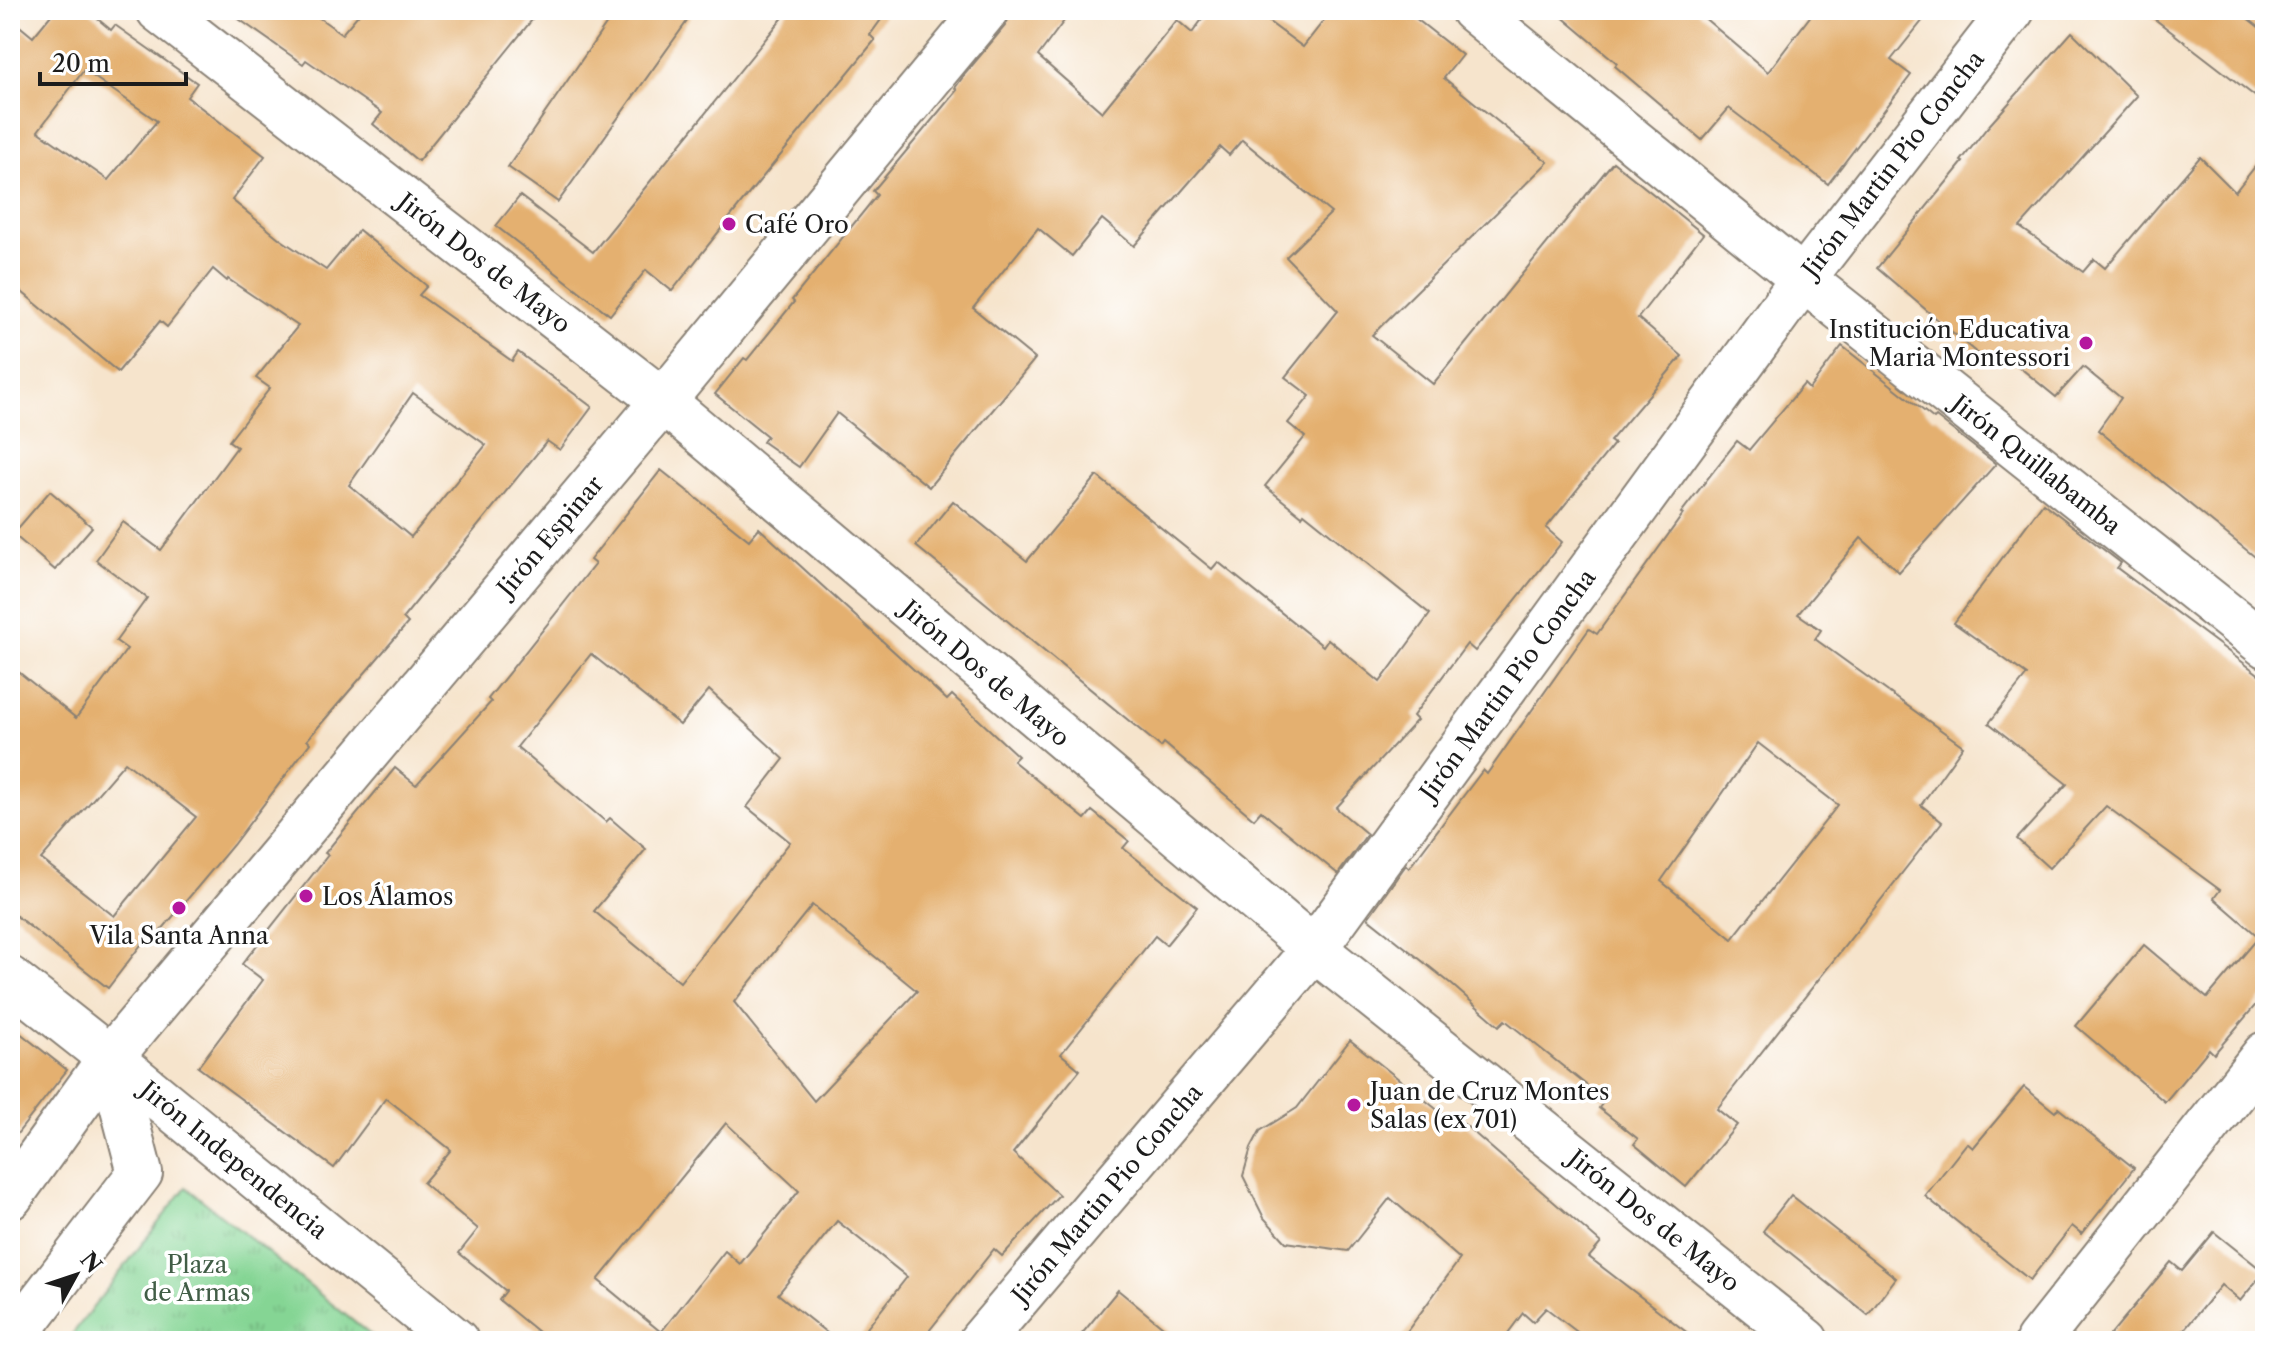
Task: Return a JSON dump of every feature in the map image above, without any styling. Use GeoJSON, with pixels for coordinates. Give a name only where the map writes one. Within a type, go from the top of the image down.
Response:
{"type":"FeatureCollection","features":[{"type":"Feature","properties":{"kind":"street","name":"Jirón Dos de Mayo"},"geometry":{"type":"LineString","coordinates":[[159,10],[663,401],[1314,949],[1806,1341]]}},
{"type":"Feature","properties":{"kind":"street","name":"Jirón Espinar"},"geometry":{"type":"LineString","coordinates":[[10,1197],[110,1058],[663,401],[986,10]]}},
{"type":"Feature","properties":{"kind":"street","name":"Jirón Quillabamba"},"geometry":{"type":"LineString","coordinates":[[1473,10],[1803,279],[2265,645]]}},
{"type":"Feature","properties":{"kind":"street","name":"Jirón Martin Pio Concha"},"geometry":{"type":"LineString","coordinates":[[981,1341],[1314,949],[1803,279],[2012,10]]}},
{"type":"Feature","properties":{"kind":"street","name":"Jirón Independencia"},"geometry":{"type":"LineString","coordinates":[[10,979],[456,1341]]}},
{"type":"Feature","properties":{"kind":"street"},"geometry":{"type":"LineString","coordinates":[[2038,1341],[2265,1054]]}},
{"type":"Feature","properties":{"kind":"street"},"geometry":{"type":"LineString","coordinates":[[11,1341],[140,1173],[110,1058]]}},
{"type":"Feature","properties":{"kind":"green space","name":"Plaza de Armas"},"geometry":{"type":"Polygon","coordinates":[[[186,1187],[378,1341],[67,1341],[186,1187]]]}},
{"type":"Feature","properties":{"kind":"building"},"geometry":{"type":"Polygon","coordinates":[[[55,10],[87,10],[111,30],[115,25],[197,83],[187,97],[265,156],[232,200],[280,239],[326,270],[359,230],[427,286],[419,295],[512,361],[518,352],[592,407],[560,450],[547,441],[403,618],[408,623],[307,740],[310,743],[233,845],[155,938],[150,933],[108,988],[10,911],[10,665],[76,718],[127,649],[116,641],[147,598],[96,560],[123,522],[161,550],[237,447],[229,441],[270,388],[256,378],[298,326],[213,269],[167,327],[160,321],[118,372],[10,282],[10,18],[33,37],[55,10]],[[84,70],[38,131],[108,180],[157,121],[84,70]],[[413,393],[349,485],[411,537],[486,445],[413,393]],[[125,762],[41,859],[114,916],[196,817],[125,762]]]}},
{"type":"Feature","properties":{"kind":"building"},"geometry":{"type":"Polygon","coordinates":[[[226,10],[308,10],[342,34],[362,10],[540,10],[418,161],[373,124],[382,113],[306,60],[303,64],[226,10]]]}},
{"type":"Feature","properties":{"kind":"building"},"geometry":{"type":"Polygon","coordinates":[[[616,10],[695,10],[558,202],[508,167],[616,10]]]}},
{"type":"Feature","properties":{"kind":"building"},"geometry":{"type":"Polygon","coordinates":[[[789,10],[888,10],[870,35],[875,40],[672,291],[646,270],[610,315],[496,226],[520,196],[593,252],[789,10]]]}},
{"type":"Feature","properties":{"kind":"building"},"geometry":{"type":"Polygon","coordinates":[[[1013,10],[1072,10],[1038,56],[1102,112],[1177,20],[1192,33],[1209,10],[1253,10],[1303,47],[1332,10],[1405,10],[1462,55],[1444,78],[1548,162],[1372,335],[1433,384],[1613,162],[1703,234],[1638,318],[1682,356],[1610,441],[1614,444],[1546,528],[1562,542],[1475,651],[1467,644],[1413,716],[1417,720],[1336,808],[1367,834],[1338,874],[1261,811],[1254,819],[1164,743],[1161,747],[916,546],[953,501],[1027,561],[1097,476],[1212,569],[1218,562],[1323,646],[1328,639],[1380,682],[1430,614],[1304,513],[1302,516],[1265,486],[1305,437],[1288,423],[1310,396],[1285,377],[1338,311],[1286,257],[1331,213],[1242,140],[1229,155],[1220,147],[1134,246],[1102,219],[1072,256],[1038,228],[973,308],[1035,359],[929,487],[837,413],[799,467],[763,442],[767,436],[715,394],[794,302],[792,300],[877,195],[873,191],[957,90],[955,88],[1005,26],[1013,10]]]}},
{"type":"Feature","properties":{"kind":"building"},"geometry":{"type":"Polygon","coordinates":[[[1554,10],[1695,10],[1768,72],[1815,10],[1931,10],[1891,60],[1911,75],[1828,184],[1729,108],[1702,140],[1554,10]]]}},
{"type":"Feature","properties":{"kind":"building"},"geometry":{"type":"Polygon","coordinates":[[[2143,10],[2237,10],[2265,32],[2265,104],[2143,10]]]}},
{"type":"Feature","properties":{"kind":"building"},"geometry":{"type":"Polygon","coordinates":[[[2072,32],[2137,96],[2020,227],[2083,272],[2094,259],[2105,268],[2200,157],[2235,192],[2265,154],[2265,565],[2098,430],[2121,398],[2083,367],[2056,397],[2002,353],[1992,366],[1877,268],[1986,129],[2072,32]]]}},
{"type":"Feature","properties":{"kind":"building"},"geometry":{"type":"Polygon","coordinates":[[[1842,346],[1996,464],[1899,572],[1861,538],[1798,614],[1821,630],[1815,639],[1963,746],[1921,805],[1942,822],[1717,1109],[1737,1125],[1686,1187],[1634,1144],[1638,1139],[1599,1108],[1605,1100],[1505,1020],[1499,1026],[1368,918],[1406,865],[1409,868],[1483,770],[1487,774],[1589,629],[1597,634],[1681,513],[1737,441],[1749,450],[1804,384],[1809,389],[1842,346]],[[1758,743],[1661,881],[1732,939],[1838,805],[1758,743]]]}},
{"type":"Feature","properties":{"kind":"building"},"geometry":{"type":"Polygon","coordinates":[[[661,470],[749,540],[759,528],[947,700],[952,695],[1018,756],[1013,761],[1085,819],[1092,811],[1129,841],[1123,848],[1197,907],[1166,945],[1155,936],[1061,1054],[1080,1070],[1013,1153],[1059,1195],[1002,1256],[994,1249],[921,1341],[857,1341],[907,1277],[837,1221],[778,1294],[837,1341],[549,1341],[499,1300],[506,1291],[459,1253],[478,1229],[423,1183],[451,1150],[386,1098],[334,1168],[198,1067],[263,980],[242,964],[328,855],[325,853],[395,768],[416,785],[491,702],[488,699],[595,564],[590,560],[661,470]],[[591,654],[517,747],[606,822],[610,818],[646,849],[594,911],[680,982],[790,842],[747,807],[784,759],[709,690],[680,725],[591,654]],[[812,905],[734,1002],[814,1101],[917,991],[812,905]],[[726,1123],[598,1280],[661,1332],[725,1251],[740,1264],[799,1191],[726,1123]]]}},
{"type":"Feature","properties":{"kind":"building"},"geometry":{"type":"Polygon","coordinates":[[[50,491],[92,527],[55,570],[13,534],[50,491]]]}},
{"type":"Feature","properties":{"kind":"building"},"geometry":{"type":"Polygon","coordinates":[[[2043,503],[2121,563],[2117,568],[2265,679],[2265,994],[2214,1054],[2209,1049],[2165,1102],[2076,1026],[2144,945],[2207,998],[2259,937],[2214,898],[2220,890],[2106,806],[2049,868],[2017,839],[2067,784],[1989,723],[2027,675],[1954,623],[2043,503]]]}},
{"type":"Feature","properties":{"kind":"building"},"geometry":{"type":"Polygon","coordinates":[[[10,1025],[67,1070],[10,1143],[10,1025]]]}},
{"type":"Feature","properties":{"kind":"building"},"geometry":{"type":"Polygon","coordinates":[[[1350,1040],[1460,1128],[1464,1124],[1601,1243],[1589,1257],[1698,1341],[1589,1341],[1546,1308],[1533,1322],[1523,1313],[1502,1341],[1400,1341],[1460,1259],[1390,1198],[1348,1251],[1286,1242],[1264,1218],[1243,1176],[1251,1148],[1260,1131],[1297,1108],[1350,1040]]]}},
{"type":"Feature","properties":{"kind":"building"},"geometry":{"type":"Polygon","coordinates":[[[2024,1087],[2055,1112],[2058,1108],[2134,1168],[2082,1234],[2072,1226],[2030,1280],[1925,1196],[1967,1143],[1973,1148],[2024,1087]]]}},
{"type":"Feature","properties":{"kind":"building"},"geometry":{"type":"Polygon","coordinates":[[[1791,1195],[1896,1278],[1868,1315],[1763,1231],[1791,1195]]]}},
{"type":"Feature","properties":{"kind":"building"},"geometry":{"type":"Polygon","coordinates":[[[2214,1232],[2264,1272],[2240,1301],[2221,1285],[2175,1341],[2105,1341],[2171,1262],[2182,1271],[2214,1232]]]}},
{"type":"Feature","properties":{"kind":"building"},"geometry":{"type":"Polygon","coordinates":[[[1118,1290],[1180,1341],[1076,1341],[1118,1290]]]}},
{"type":"Feature","properties":{"kind":"place","name":"Café Oro"},"geometry":{"type":"Point","coordinates":[729,224]}},
{"type":"Feature","properties":{"kind":"place","name":"Institución Educativa Maria Montessori"},"geometry":{"type":"Point","coordinates":[2086,343]}},
{"type":"Feature","properties":{"kind":"place","name":"Los Álamos"},"geometry":{"type":"Point","coordinates":[306,896]}},
{"type":"Feature","properties":{"kind":"place","name":"Vila Santa Anna"},"geometry":{"type":"Point","coordinates":[179,908]}},
{"type":"Feature","properties":{"kind":"place","name":"Juan de Cruz Montes Salas (ex 701)"},"geometry":{"type":"Point","coordinates":[1354,1105]}}]}
